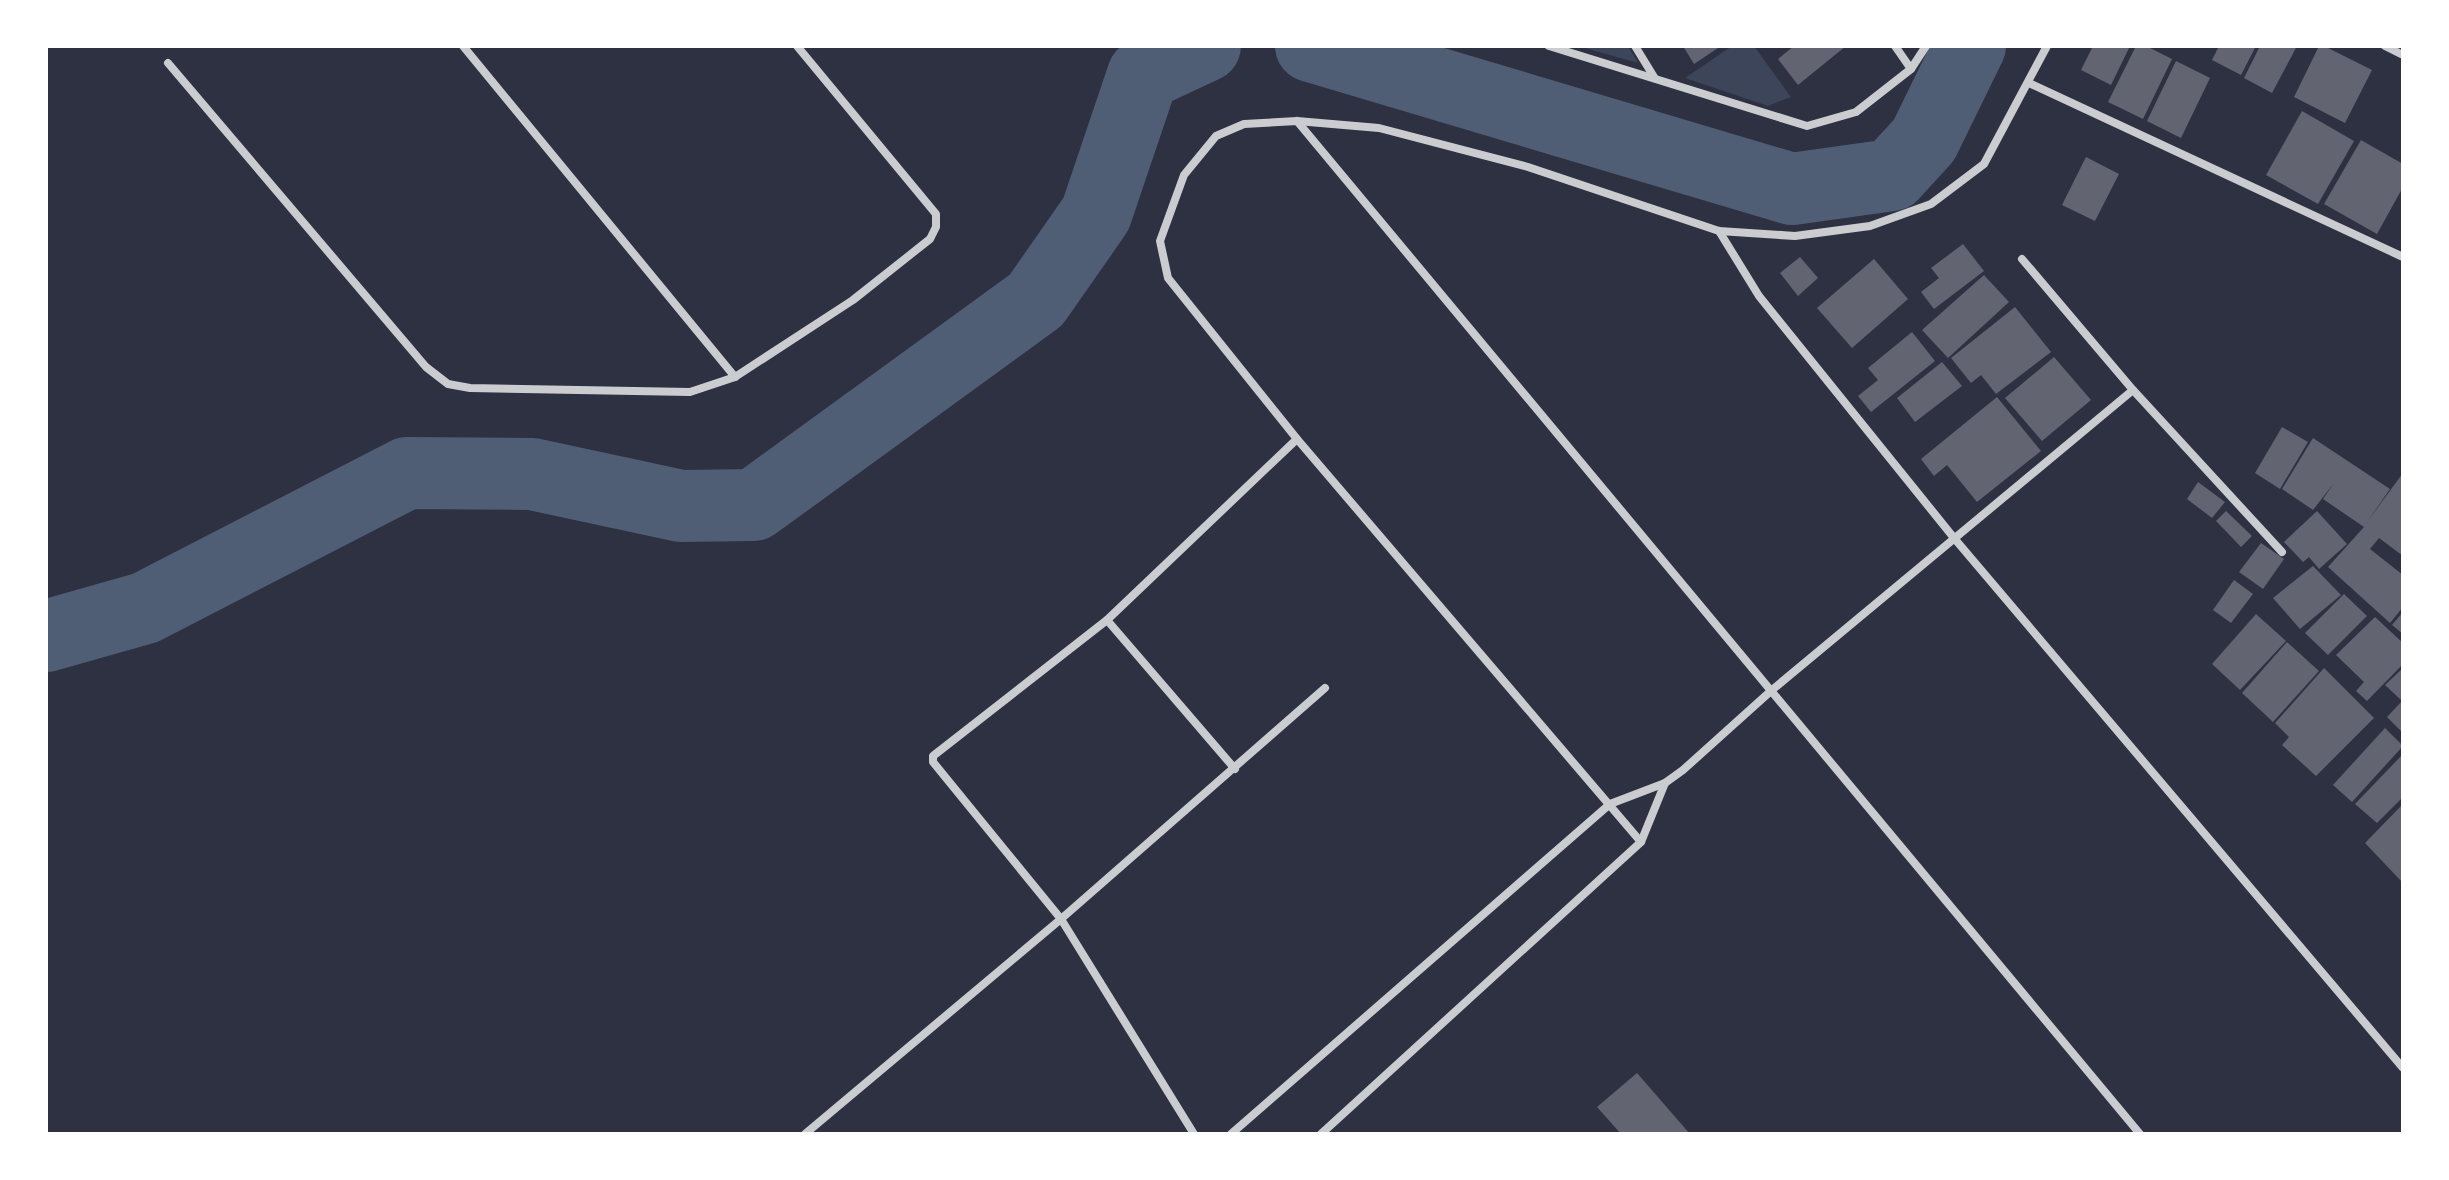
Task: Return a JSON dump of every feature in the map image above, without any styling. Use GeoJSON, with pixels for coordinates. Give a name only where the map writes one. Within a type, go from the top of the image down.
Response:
{"type":"FeatureCollection","features":[{"type":"Feature","properties":{"kind":"street"},"geometry":{"type":"LineString","coordinates":[[463,46],[735,377]]}},
{"type":"Feature","properties":{"kind":"street"},"geometry":{"type":"LineString","coordinates":[[168,63],[426,367],[448,384],[470,388],[690,392],[735,377],[853,300],[930,239],[936,227],[936,214],[797,46]]}},
{"type":"Feature","properties":{"kind":"street"},"geometry":{"type":"LineString","coordinates":[[1549,46],[1807,126],[1856,112],[1911,69],[1926,46]]}},
{"type":"Feature","properties":{"kind":"street"},"geometry":{"type":"LineString","coordinates":[[1635,46],[1654,77]]}},
{"type":"Feature","properties":{"kind":"street"},"geometry":{"type":"LineString","coordinates":[[1895,46],[1911,69]]}},
{"type":"Feature","properties":{"kind":"street"},"geometry":{"type":"LineString","coordinates":[[1641,842],[1297,439],[1168,278],[1160,241],[1184,175],[1216,136],[1244,124],[1297,121],[1379,128],[1528,167],[1719,231],[1795,236],[1870,226],[1931,204],[1984,164],[2047,46]]}},
{"type":"Feature","properties":{"kind":"street"},"geometry":{"type":"LineString","coordinates":[[2385,46],[2403,55]]}},
{"type":"Feature","properties":{"kind":"street"},"geometry":{"type":"LineString","coordinates":[[2029,83],[2401,257],[2403,243]]}},
{"type":"Feature","properties":{"kind":"street"},"geometry":{"type":"LineString","coordinates":[[1297,121],[2140,1134]]}},
{"type":"Feature","properties":{"kind":"street"},"geometry":{"type":"LineString","coordinates":[[1719,231],[1759,296],[1954,538],[2403,1068]]}},
{"type":"Feature","properties":{"kind":"street"},"geometry":{"type":"LineString","coordinates":[[2022,259],[2133,390],[2282,552]]}},
{"type":"Feature","properties":{"kind":"street"},"geometry":{"type":"LineString","coordinates":[[1231,1134],[1610,804],[1665,783],[1772,690],[2133,390]]}},
{"type":"Feature","properties":{"kind":"street"},"geometry":{"type":"LineString","coordinates":[[1194,1134],[1061,919],[933,762],[933,756],[1107,620],[1297,439]]}},
{"type":"Feature","properties":{"kind":"street"},"geometry":{"type":"LineString","coordinates":[[1107,620],[1235,769]]}},
{"type":"Feature","properties":{"kind":"street"},"geometry":{"type":"LineString","coordinates":[[805,1134],[1061,919],[1325,688]]}},
{"type":"Feature","properties":{"kind":"street"},"geometry":{"type":"LineString","coordinates":[[1321,1134],[1641,842],[1665,783]]}},
{"type":"Feature","properties":{"kind":"shaded area"},"geometry":{"type":"Polygon","coordinates":[[[1578,46],[1628,46],[1638,63],[1578,46]]]}},
{"type":"Feature","properties":{"kind":"shaded area"},"geometry":{"type":"Polygon","coordinates":[[[1732,46],[1754,46],[1791,97],[1768,106],[1685,78],[1732,46]]]}},
{"type":"Feature","properties":{"kind":"building"},"geometry":{"type":"Polygon","coordinates":[[[1683,46],[1721,46],[1694,64],[1683,46]]]}},
{"type":"Feature","properties":{"kind":"building"},"geometry":{"type":"Polygon","coordinates":[[[1794,46],[1846,46],[1798,85],[1778,59],[1794,46]]]}},
{"type":"Feature","properties":{"kind":"building"},"geometry":{"type":"Polygon","coordinates":[[[2093,46],[2130,46],[2111,85],[2081,70],[2093,46]]]}},
{"type":"Feature","properties":{"kind":"building"},"geometry":{"type":"Polygon","coordinates":[[[2136,46],[2146,46],[2172,59],[2143,119],[2108,102],[2136,46]]]}},
{"type":"Feature","properties":{"kind":"building"},"geometry":{"type":"Polygon","coordinates":[[[2219,46],[2256,46],[2241,75],[2212,60],[2219,46]]]}},
{"type":"Feature","properties":{"kind":"building"},"geometry":{"type":"Polygon","coordinates":[[[2260,46],[2297,46],[2272,93],[2244,78],[2260,46]]]}},
{"type":"Feature","properties":{"kind":"building"},"geometry":{"type":"Polygon","coordinates":[[[2319,46],[2372,70],[2345,123],[2294,97],[2319,46]]]}},
{"type":"Feature","properties":{"kind":"building"},"geometry":{"type":"Polygon","coordinates":[[[2176,61],[2210,78],[2181,138],[2147,121],[2176,61]]]}},
{"type":"Feature","properties":{"kind":"building"},"geometry":{"type":"Polygon","coordinates":[[[2302,111],[2354,141],[2318,204],[2266,175],[2302,111]]]}},
{"type":"Feature","properties":{"kind":"building"},"geometry":{"type":"Polygon","coordinates":[[[2361,140],[2403,164],[2403,187],[2377,234],[2324,204],[2361,140]]]}},
{"type":"Feature","properties":{"kind":"building"},"geometry":{"type":"Polygon","coordinates":[[[2086,157],[2119,174],[2095,221],[2062,205],[2086,157]]]}},
{"type":"Feature","properties":{"kind":"building"},"geometry":{"type":"Polygon","coordinates":[[[1963,244],[1984,271],[1934,309],[1921,292],[1939,278],[1931,268],[1963,244]]]}},
{"type":"Feature","properties":{"kind":"building"},"geometry":{"type":"Polygon","coordinates":[[[1800,257],[1818,278],[1798,296],[1780,273],[1800,257]]]}},
{"type":"Feature","properties":{"kind":"building"},"geometry":{"type":"Polygon","coordinates":[[[1874,259],[1908,299],[1852,348],[1817,308],[1874,259]]]}},
{"type":"Feature","properties":{"kind":"building"},"geometry":{"type":"Polygon","coordinates":[[[1984,275],[2009,302],[1948,358],[1922,330],[1984,275]]]}},
{"type":"Feature","properties":{"kind":"building"},"geometry":{"type":"Polygon","coordinates":[[[2015,307],[2051,352],[1996,394],[1981,375],[1971,383],[1951,358],[2015,307]]]}},
{"type":"Feature","properties":{"kind":"building"},"geometry":{"type":"Polygon","coordinates":[[[1912,332],[1935,361],[1871,412],[1858,396],[1878,380],[1868,368],[1912,332]]]}},
{"type":"Feature","properties":{"kind":"building"},"geometry":{"type":"Polygon","coordinates":[[[2054,357],[2091,400],[2042,441],[2005,398],[2054,357]]]}},
{"type":"Feature","properties":{"kind":"building"},"geometry":{"type":"Polygon","coordinates":[[[1942,362],[1962,386],[1915,422],[1897,398],[1942,362]]]}},
{"type":"Feature","properties":{"kind":"building"},"geometry":{"type":"Polygon","coordinates":[[[1997,397],[2041,451],[1977,502],[1947,465],[1934,476],[1921,459],[1997,397]]]}},
{"type":"Feature","properties":{"kind":"building"},"geometry":{"type":"Polygon","coordinates":[[[2282,427],[2308,442],[2280,489],[2255,473],[2282,427]]]}},
{"type":"Feature","properties":{"kind":"building"},"geometry":{"type":"Polygon","coordinates":[[[2313,438],[2390,489],[2367,522],[2403,473],[2403,556],[2379,538],[2370,549],[2403,575],[2403,607],[2390,623],[2328,567],[2364,527],[2323,499],[2334,483],[2313,510],[2282,489],[2313,438]]]}},
{"type":"Feature","properties":{"kind":"building"},"geometry":{"type":"Polygon","coordinates":[[[2198,482],[2225,502],[2212,518],[2187,499],[2198,482]]]}},
{"type":"Feature","properties":{"kind":"building"},"geometry":{"type":"Polygon","coordinates":[[[2226,511],[2252,536],[2241,547],[2216,521],[2226,511]]]}},
{"type":"Feature","properties":{"kind":"building"},"geometry":{"type":"Polygon","coordinates":[[[2317,511],[2347,544],[2319,569],[2309,557],[2303,562],[2284,542],[2317,511]]]}},
{"type":"Feature","properties":{"kind":"building"},"geometry":{"type":"Polygon","coordinates":[[[2261,543],[2284,559],[2263,589],[2239,572],[2261,543]]]}},
{"type":"Feature","properties":{"kind":"building"},"geometry":{"type":"Polygon","coordinates":[[[2313,566],[2341,595],[2300,629],[2273,598],[2313,566]]]}},
{"type":"Feature","properties":{"kind":"building"},"geometry":{"type":"Polygon","coordinates":[[[2234,580],[2253,594],[2231,623],[2213,610],[2234,580]]]}},
{"type":"Feature","properties":{"kind":"building"},"geometry":{"type":"Polygon","coordinates":[[[2344,594],[2367,616],[2328,655],[2305,633],[2344,594]]]}},
{"type":"Feature","properties":{"kind":"building"},"geometry":{"type":"Polygon","coordinates":[[[2403,612],[2403,634],[2392,625],[2403,612]]]}},
{"type":"Feature","properties":{"kind":"building"},"geometry":{"type":"Polygon","coordinates":[[[2256,614],[2286,641],[2240,690],[2212,664],[2256,614]]]}},
{"type":"Feature","properties":{"kind":"building"},"geometry":{"type":"Polygon","coordinates":[[[2375,617],[2403,643],[2403,664],[2367,701],[2356,691],[2364,682],[2336,655],[2375,617]]]}},
{"type":"Feature","properties":{"kind":"building"},"geometry":{"type":"Polygon","coordinates":[[[2287,642],[2319,671],[2273,722],[2242,693],[2287,642]]]}},
{"type":"Feature","properties":{"kind":"building"},"geometry":{"type":"Polygon","coordinates":[[[2324,668],[2374,718],[2316,776],[2282,745],[2289,737],[2275,723],[2324,668]]]}},
{"type":"Feature","properties":{"kind":"building"},"geometry":{"type":"Polygon","coordinates":[[[2403,668],[2403,698],[2401,700],[2385,685],[2403,668]]]}},
{"type":"Feature","properties":{"kind":"building"},"geometry":{"type":"Polygon","coordinates":[[[2403,700],[2403,733],[2387,717],[2403,700]]]}},
{"type":"Feature","properties":{"kind":"building"},"geometry":{"type":"Polygon","coordinates":[[[2385,728],[2403,746],[2352,802],[2333,785],[2385,728]]]}},
{"type":"Feature","properties":{"kind":"building"},"geometry":{"type":"Polygon","coordinates":[[[2403,754],[2403,797],[2377,823],[2355,804],[2403,754]]]}},
{"type":"Feature","properties":{"kind":"building"},"geometry":{"type":"Polygon","coordinates":[[[2403,804],[2403,883],[2365,843],[2403,804]]]}},
{"type":"Feature","properties":{"kind":"building"},"geometry":{"type":"Polygon","coordinates":[[[1637,1073],[1690,1134],[1621,1134],[1597,1107],[1637,1073]]]}},
{"type":"Feature","properties":{"kind":"waterway"},"geometry":{"type":"LineString","coordinates":[[46,636],[145,608],[407,473],[532,474],[681,506],[754,505],[1036,300],[1096,214],[1143,75],[1205,46]]}},
{"type":"Feature","properties":{"kind":"waterway"},"geometry":{"type":"LineString","coordinates":[[1311,46],[1792,189],[1892,175],[1924,140],[1970,46]]}}]}
